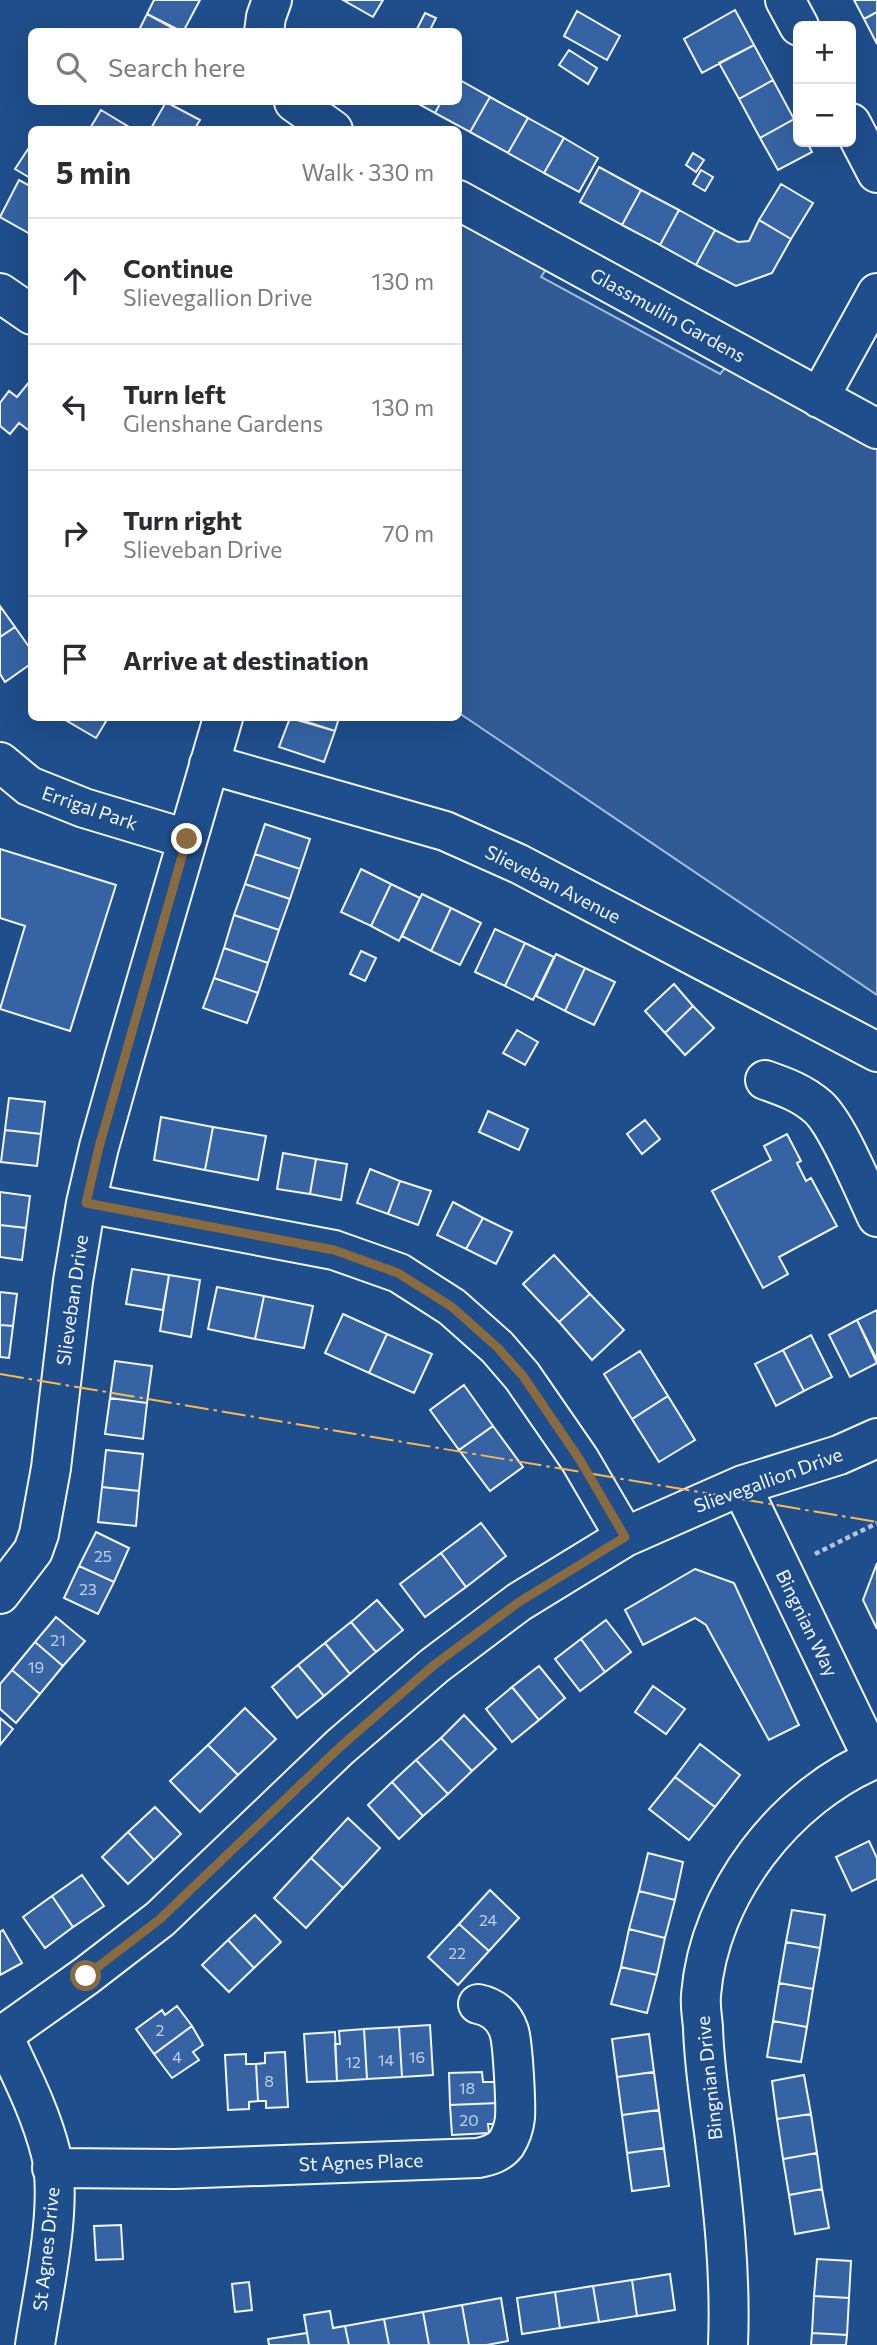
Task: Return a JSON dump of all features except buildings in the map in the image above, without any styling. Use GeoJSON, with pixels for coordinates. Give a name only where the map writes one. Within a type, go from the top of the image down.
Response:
{"type":"FeatureCollection","features":[{"type":"Feature","properties":{"kind":"street"},"geometry":{"type":"LineString","coordinates":[[265,28],[272,0]]}},
{"type":"Feature","properties":{"kind":"street"},"geometry":{"type":"LineString","coordinates":[[785,0],[796,21]]}},
{"type":"Feature","properties":{"kind":"street"},"geometry":{"type":"LineString","coordinates":[[298,105],[329,126]]}},
{"type":"Feature","properties":{"kind":"street"},"geometry":{"type":"LineString","coordinates":[[856,133],[877,173]]}},
{"type":"Feature","properties":{"kind":"street","name":"Glassmullin Gardens"},"geometry":{"type":"LineString","coordinates":[[462,202],[877,429]]}},
{"type":"Feature","properties":{"kind":"street"},"geometry":{"type":"LineString","coordinates":[[0,293],[28,312]]}},
{"type":"Feature","properties":{"kind":"street"},"geometry":{"type":"LineString","coordinates":[[819,398],[877,293]]}},
{"type":"Feature","properties":{"kind":"street","name":"Slieveban Drive"},"geometry":{"type":"LineString","coordinates":[[0,1594],[33,1550],[39,1534],[51,1468],[73,1281],[86,1203],[99,1147],[222,721]]}},
{"type":"Feature","properties":{"kind":"street","name":"Errigal Park"},"geometry":{"type":"LineString","coordinates":[[0,762],[29,786],[84,808],[187,839]]}},
{"type":"Feature","properties":{"kind":"street","name":"Slieveban Avenue"},"geometry":{"type":"LineString","coordinates":[[209,764],[444,831],[519,864],[877,1052]]}},
{"type":"Feature","properties":{"kind":"street"},"geometry":{"type":"LineString","coordinates":[[765,1080],[797,1091],[820,1108],[877,1217]]}},
{"type":"Feature","properties":{"kind":"street"},"geometry":{"type":"LineString","coordinates":[[86,1203],[334,1250],[398,1273],[452,1307],[497,1347],[523,1376],[580,1460],[625,1537]]}},
{"type":"Feature","properties":{"kind":"street","name":"Slievegallion Drive"},"geometry":{"type":"LineString","coordinates":[[1,2036],[160,1919],[340,1747],[434,1665],[519,1602],[625,1537],[743,1485],[839,1455],[877,1438]]}},
{"type":"Feature","properties":{"kind":"street","name":"Bingnian Way"},"geometry":{"type":"LineString","coordinates":[[743,1485],[875,1758]]}},
{"type":"Feature","properties":{"kind":"street","name":"Bingnian Drive"},"geometry":{"type":"LineString","coordinates":[[728,2345],[730,2303],[725,2224],[705,2072],[701,1995],[713,1937],[733,1890],[761,1846],[823,1786],[875,1758]]}},
{"type":"Feature","properties":{"kind":"street","name":"St Agnes Place"},"geometry":{"type":"LineString","coordinates":[[52,2168],[188,2168],[478,2158],[493,2155],[505,2146],[513,2131],[515,2115],[509,2033],[499,2014],[491,2007],[478,2004]]}},
{"type":"Feature","properties":{"kind":"street","name":"St Agnes Drive"},"geometry":{"type":"LineString","coordinates":[[1,2036],[39,2115],[51,2156],[53,2217],[35,2345]]}},
{"type":"Feature","properties":{"kind":"path"},"geometry":{"type":"LineString","coordinates":[[822,1549],[877,1523]]}},
{"type":"Feature","properties":{"kind":"shaded area"},"geometry":{"type":"Polygon","coordinates":[[[462,216],[549,265],[541,277],[720,374],[730,362],[877,443],[877,995],[462,715],[462,216]]]}},
{"type":"Feature","properties":{"kind":"power"},"geometry":{"type":"LineString","coordinates":[[0,1374],[877,1522]]}},
{"type":"Feature","properties":{"kind":"route"},"geometry":{"type":"LineString","coordinates":[[86,1976],[160,1919],[340,1747],[434,1665],[519,1602],[625,1537],[580,1460],[523,1376],[497,1347],[452,1307],[398,1273],[334,1250],[86,1203],[99,1147],[187,839]]}}]}
